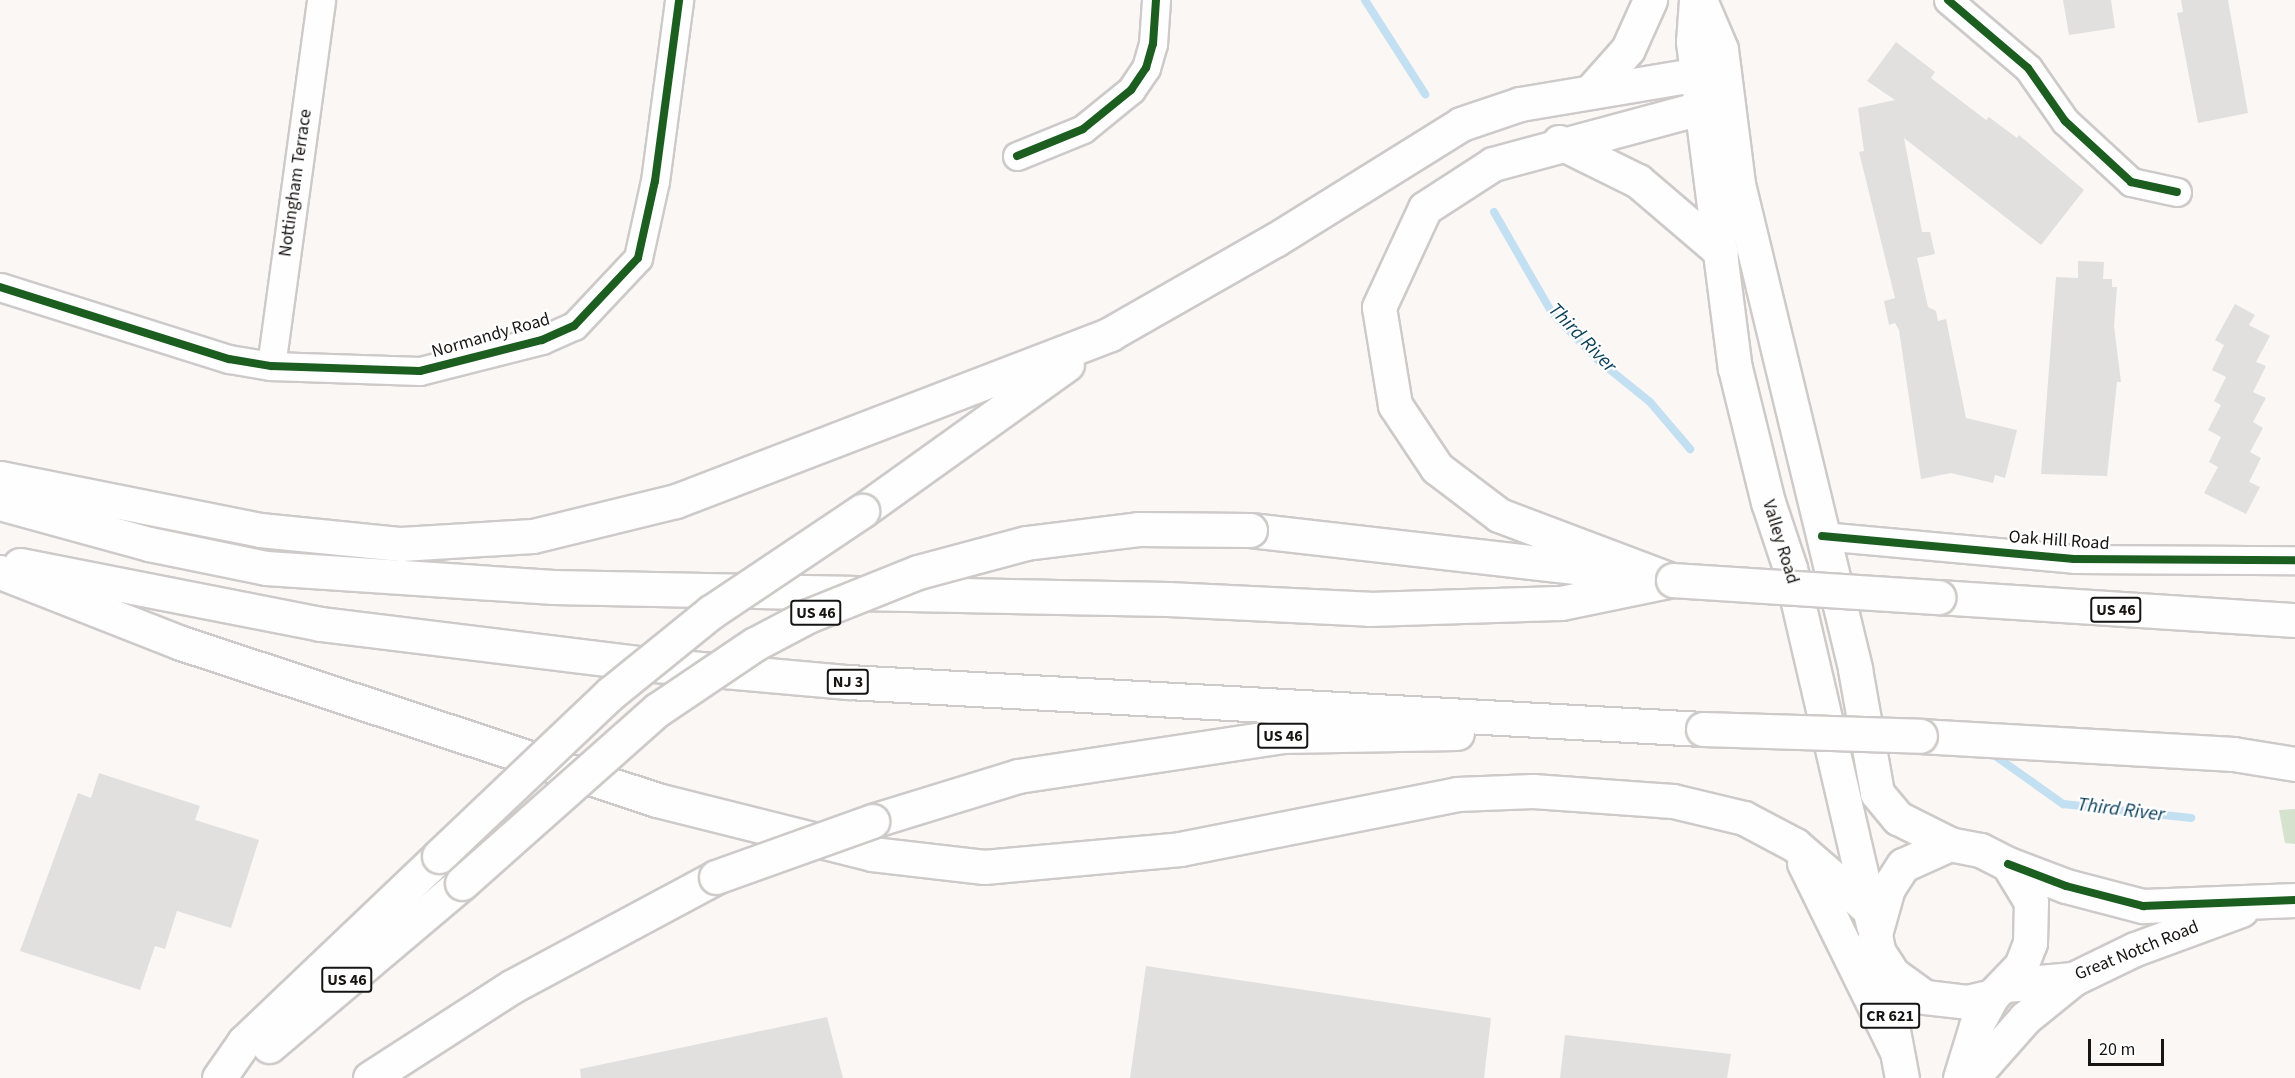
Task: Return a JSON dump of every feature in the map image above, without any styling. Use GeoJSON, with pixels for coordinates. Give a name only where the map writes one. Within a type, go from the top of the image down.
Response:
{"type":"FeatureCollection","features":[{"type":"Feature","properties":{"kind":"main road"},"geometry":{"type":"LineString","coordinates":[[1590,92],[1628,49],[1650,0]]}},
{"type":"Feature","properties":{"kind":"main road","name":"Valley Road"},"geometry":{"type":"LineString","coordinates":[[1698,0],[1693,42],[1713,88],[1738,184],[1855,669],[1877,793],[1898,818],[1950,844]]}},
{"type":"Feature","properties":{"kind":"main road"},"geometry":{"type":"LineString","coordinates":[[219,1078],[244,1042],[610,693],[711,612],[862,511],[1110,334],[1256,251],[1461,124],[1520,104],[1590,92],[1713,88]]}},
{"type":"Feature","properties":{"kind":"main road"},"geometry":{"type":"LineString","coordinates":[[1672,580],[1499,515],[1437,468],[1395,405],[1379,307],[1425,208],[1493,164],[1713,88]]}},
{"type":"Feature","properties":{"kind":"main road","name":"Valley Road"},"geometry":{"type":"LineString","coordinates":[[1713,88],[1721,252],[1735,368],[1768,502],[1790,568],[1875,932],[1899,1063]]}},
{"type":"Feature","properties":{"kind":"main road"},"geometry":{"type":"LineString","coordinates":[[1559,142],[1638,181],[1721,252]]}},
{"type":"Feature","properties":{"kind":"main road"},"geometry":{"type":"LineString","coordinates":[[0,478],[260,530],[401,544],[533,536],[676,501],[1110,334]]}},
{"type":"Feature","properties":{"kind":"main road"},"geometry":{"type":"LineString","coordinates":[[0,502],[149,544],[266,568],[553,587],[1168,599],[1369,609],[1561,603],[1672,580]]}},
{"type":"Feature","properties":{"kind":"main road","name":"US 46"},"geometry":{"type":"LineString","coordinates":[[233,1078],[462,883],[657,710],[755,644],[840,602],[918,572],[1026,543],[1138,529],[1250,530],[1672,580],[2295,620]]}},
{"type":"Feature","properties":{"kind":"main road","name":"NJ 3"},"geometry":{"type":"LineString","coordinates":[[0,561],[320,624],[656,665],[859,683],[1703,729]]}},
{"type":"Feature","properties":{"kind":"main road"},"geometry":{"type":"LineString","coordinates":[[0,572],[181,642],[657,800],[872,854],[984,867],[1180,849],[1457,794],[1533,791],[1673,801],[1744,818],[1795,845],[1875,932],[1893,974],[1925,997],[1967,1002],[1999,990]]}},
{"type":"Feature","properties":{"kind":"main road","name":"US 46"},"geometry":{"type":"LineString","coordinates":[[370,1078],[513,986],[716,877],[872,821],[1018,776],[1282,736],[1703,729],[1920,736],[2233,754],[2295,744]]}},
{"type":"Feature","properties":{"kind":"main road"},"geometry":{"type":"LineString","coordinates":[[2233,754],[2295,764]]}},
{"type":"Feature","properties":{"kind":"main road"},"geometry":{"type":"LineString","coordinates":[[1875,932],[1888,888],[1903,865],[1950,844],[1980,850],[2007,864],[2031,902],[2032,924],[2021,966],[1999,990],[1976,1026],[1960,1078]]}},
{"type":"Feature","properties":{"kind":"main road"},"geometry":{"type":"LineString","coordinates":[[1795,845],[1899,1063]]}},
{"type":"Feature","properties":{"kind":"main road","name":"Great Notch Road"},"geometry":{"type":"LineString","coordinates":[[2007,864],[2066,886],[2143,906],[2280,901]]}},
{"type":"Feature","properties":{"kind":"main road","name":"Great Notch Road"},"geometry":{"type":"LineString","coordinates":[[1999,990],[2073,979],[2135,949],[2280,901]]}},
{"type":"Feature","properties":{"kind":"main road"},"geometry":{"type":"LineString","coordinates":[[1972,1078],[2025,1018],[2073,979]]}},
{"type":"Feature","properties":{"kind":"street","name":"Nottingham Terrace"},"geometry":{"type":"LineString","coordinates":[[271,366],[321,0]]}},
{"type":"Feature","properties":{"kind":"street","name":"Normandy Road"},"geometry":{"type":"LineString","coordinates":[[0,286],[228,359],[271,366],[420,370],[519,347],[574,326],[623,278],[641,249],[655,181],[679,0]]}},
{"type":"Feature","properties":{"kind":"street"},"geometry":{"type":"LineString","coordinates":[[1017,156],[1083,129],[1131,90],[1146,68],[1153,44],[1156,0]]}},
{"type":"Feature","properties":{"kind":"street"},"geometry":{"type":"LineString","coordinates":[[1948,0],[2028,68],[2065,121],[2131,182],[2177,192]]}},
{"type":"Feature","properties":{"kind":"street","name":"Oak Hill Road"},"geometry":{"type":"LineString","coordinates":[[1822,536],[2074,559],[2295,560]]}},
{"type":"Feature","properties":{"kind":"green space"},"geometry":{"type":"Polygon","coordinates":[[[2295,809],[2295,844],[2285,843],[2279,810],[2295,809]]]}},
{"type":"Feature","properties":{"kind":"building"},"geometry":{"type":"Polygon","coordinates":[[[2063,0],[2111,0],[2115,28],[2069,35],[2063,0]]]}},
{"type":"Feature","properties":{"kind":"building"},"geometry":{"type":"Polygon","coordinates":[[[2181,0],[2228,0],[2248,113],[2198,123],[2177,13],[2183,12],[2181,0]]]}},
{"type":"Feature","properties":{"kind":"building"},"geometry":{"type":"Polygon","coordinates":[[[1896,42],[1935,72],[1931,78],[1986,120],[1989,117],[2017,138],[2019,135],[2084,190],[2041,245],[1904,138],[1922,232],[1930,232],[1935,254],[1917,258],[1928,307],[1936,311],[1938,321],[1946,319],[1966,418],[2017,430],[2005,478],[1995,475],[1993,483],[1951,473],[1921,479],[1899,330],[1895,323],[1889,325],[1884,301],[1895,298],[1859,152],[1864,151],[1858,108],[1895,100],[1867,81],[1896,42]]]}},
{"type":"Feature","properties":{"kind":"building"},"geometry":{"type":"Polygon","coordinates":[[[2078,261],[2104,262],[2103,279],[2112,279],[2112,287],[2117,287],[2114,326],[2121,382],[2117,382],[2107,476],[2041,474],[2056,277],[2078,278],[2078,261]]]}},
{"type":"Feature","properties":{"kind":"building"},"geometry":{"type":"Polygon","coordinates":[[[2235,304],[2255,315],[2249,325],[2270,336],[2256,362],[2266,366],[2253,392],[2266,398],[2253,422],[2263,428],[2250,452],[2261,458],[2249,482],[2260,487],[2246,514],[2204,493],[2218,467],[2209,462],[2221,437],[2208,430],[2221,405],[2214,401],[2226,377],[2212,370],[2224,345],[2215,340],[2235,304]]]}},
{"type":"Feature","properties":{"kind":"building"},"geometry":{"type":"Polygon","coordinates":[[[99,773],[200,806],[195,820],[259,840],[231,928],[177,911],[165,949],[155,946],[140,990],[20,951],[78,793],[91,798],[99,773]]]}},
{"type":"Feature","properties":{"kind":"building"},"geometry":{"type":"Polygon","coordinates":[[[1146,966],[1491,1018],[1484,1078],[1130,1078],[1146,966]]]}},
{"type":"Feature","properties":{"kind":"building"},"geometry":{"type":"Polygon","coordinates":[[[827,1017],[843,1078],[581,1078],[580,1069],[827,1017]]]}},
{"type":"Feature","properties":{"kind":"building"},"geometry":{"type":"Polygon","coordinates":[[[1565,1035],[1731,1054],[1727,1078],[1560,1078],[1565,1035]]]}},
{"type":"Feature","properties":{"kind":"waterway","name":"Third River"},"geometry":{"type":"LineString","coordinates":[[1365,0],[1425,94]]}},
{"type":"Feature","properties":{"kind":"waterway","name":"Third River"},"geometry":{"type":"LineString","coordinates":[[1494,212],[1552,313],[1598,360],[1650,402],[1690,449]]}},
{"type":"Feature","properties":{"kind":"waterway","name":"Third River"},"geometry":{"type":"LineString","coordinates":[[1994,755],[2063,804],[2191,818]]}},
{"type":"Feature","properties":{"kind":"cycle path"},"geometry":{"type":"LineString","coordinates":[[0,287],[229,359],[271,366],[420,371],[542,340],[574,326],[638,258],[655,181],[679,0]]}},
{"type":"Feature","properties":{"kind":"cycle path"},"geometry":{"type":"LineString","coordinates":[[1017,156],[1083,129],[1131,90],[1146,68],[1153,44],[1156,0]]}},
{"type":"Feature","properties":{"kind":"cycle path"},"geometry":{"type":"LineString","coordinates":[[1948,0],[2028,68],[2065,121],[2131,182],[2177,192]]}},
{"type":"Feature","properties":{"kind":"cycle path"},"geometry":{"type":"LineString","coordinates":[[1822,536],[2074,559],[2295,560]]}},
{"type":"Feature","properties":{"kind":"cycle path"},"geometry":{"type":"LineString","coordinates":[[2008,864],[2066,886],[2143,906],[2295,900]]}}]}
